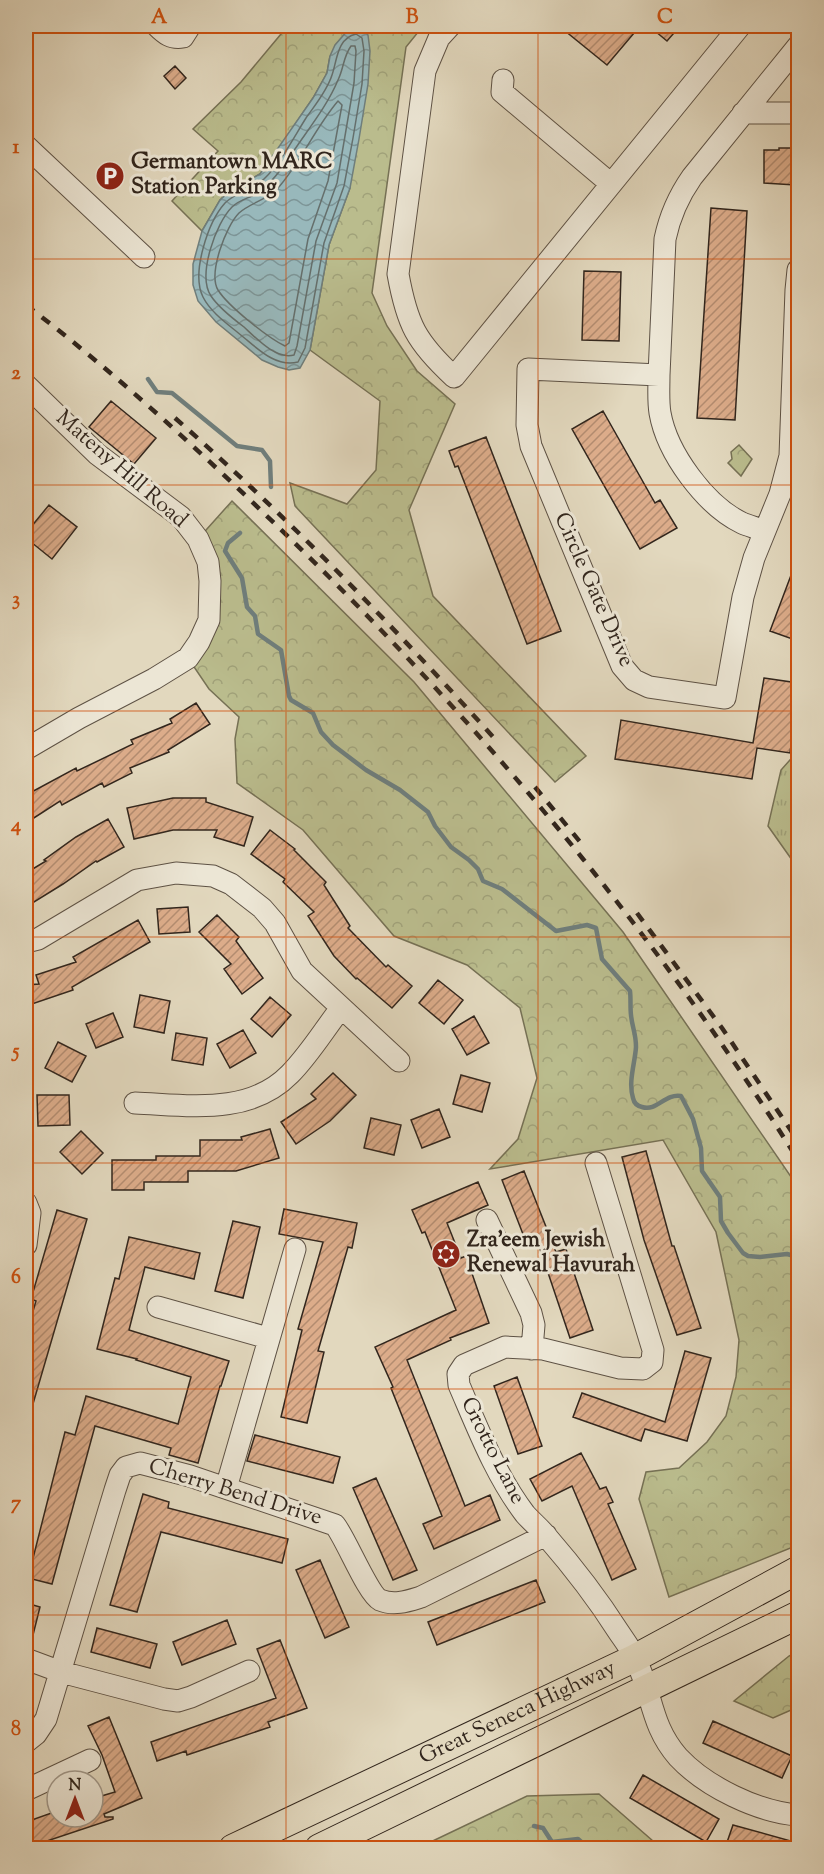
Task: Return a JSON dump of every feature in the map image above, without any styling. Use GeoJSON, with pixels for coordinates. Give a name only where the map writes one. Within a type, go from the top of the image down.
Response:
{"type":"FeatureCollection","features":[{"type":"Feature","properties":{"kind":"main road","name":"Great Seneca Highway"},"geometry":{"type":"LineString","coordinates":[[233,1848],[635,1658],[798,1570]]}},
{"type":"Feature","properties":{"kind":"main road","name":"Great Seneca Highway"},"geometry":{"type":"LineString","coordinates":[[319,1848],[798,1615]]}},
{"type":"Feature","properties":{"kind":"street"},"geometry":{"type":"LineString","coordinates":[[157,26],[174,38],[183,37],[190,26]]}},
{"type":"Feature","properties":{"kind":"street"},"geometry":{"type":"LineString","coordinates":[[450,26],[439,38],[425,71],[398,274],[403,300],[413,329],[427,352],[454,377],[740,26]]}},
{"type":"Feature","properties":{"kind":"street"},"geometry":{"type":"LineString","coordinates":[[764,531],[740,522],[718,506],[697,486],[665,435],[659,411],[659,375],[665,239],[669,218],[678,197],[798,46]]}},
{"type":"Feature","properties":{"kind":"street"},"geometry":{"type":"LineString","coordinates":[[503,80],[502,92],[611,183]]}},
{"type":"Feature","properties":{"kind":"street"},"geometry":{"type":"LineString","coordinates":[[743,113],[798,113]]}},
{"type":"Feature","properties":{"kind":"street"},"geometry":{"type":"LineString","coordinates":[[26,146],[144,257]]}},
{"type":"Feature","properties":{"kind":"street","name":"Circle Gate Drive"},"geometry":{"type":"LineString","coordinates":[[659,375],[528,369],[526,425],[531,446],[622,666],[634,680],[649,687],[725,698],[743,597],[764,531],[780,494],[790,456],[798,270]]}},
{"type":"Feature","properties":{"kind":"street","name":"Mateny Hill Road"},"geometry":{"type":"LineString","coordinates":[[26,385],[97,454],[181,517],[198,539],[205,554],[210,581],[209,620],[199,642],[188,658],[26,749]]}},
{"type":"Feature","properties":{"kind":"street"},"geometry":{"type":"LineString","coordinates":[[26,942],[38,939],[137,880],[176,873],[213,876],[231,884],[262,908],[275,923],[302,971],[399,1061]]}},
{"type":"Feature","properties":{"kind":"street"},"geometry":{"type":"LineString","coordinates":[[135,1103],[222,1106],[259,1096],[289,1075],[341,1008]]}},
{"type":"Feature","properties":{"kind":"street","name":"Grotto Lane"},"geometry":{"type":"LineString","coordinates":[[596,1163],[653,1350],[652,1362],[644,1369],[620,1368],[543,1349],[505,1347],[464,1365],[458,1374],[459,1385],[505,1484],[526,1515],[546,1534],[590,1589],[635,1658],[647,1690],[653,1715],[663,1738],[695,1772],[711,1784],[744,1801],[786,1814],[798,1815]]}},
{"type":"Feature","properties":{"kind":"street"},"geometry":{"type":"LineString","coordinates":[[26,1203],[30,1213],[26,1245]]}},
{"type":"Feature","properties":{"kind":"street"},"geometry":{"type":"LineString","coordinates":[[487,1220],[531,1313],[534,1325],[532,1349]]}},
{"type":"Feature","properties":{"kind":"street"},"geometry":{"type":"LineString","coordinates":[[226,1488],[295,1249]]}},
{"type":"Feature","properties":{"kind":"street"},"geometry":{"type":"LineString","coordinates":[[158,1307],[268,1338]]}},
{"type":"Feature","properties":{"kind":"street","name":"Cherry Bend Drive"},"geometry":{"type":"LineString","coordinates":[[26,1742],[36,1734],[46,1719],[115,1490],[120,1475],[126,1467],[140,1463],[226,1488],[335,1525],[375,1597],[388,1603],[400,1603],[421,1597],[546,1534]]}},
{"type":"Feature","properties":{"kind":"street"},"geometry":{"type":"LineString","coordinates":[[26,1659],[62,1672],[178,1701],[249,1671]]}},
{"type":"Feature","properties":{"kind":"street"},"geometry":{"type":"LineString","coordinates":[[26,1791],[90,1760]]}},
{"type":"Feature","properties":{"kind":"green space"},"geometry":{"type":"Polygon","coordinates":[[[278,26],[423,26],[406,47],[372,293],[387,326],[417,371],[455,404],[409,510],[433,596],[586,756],[555,782],[295,506],[290,483],[347,504],[376,470],[380,401],[310,350],[329,245],[350,188],[330,56],[327,73],[313,98],[271,160],[260,174],[229,192],[220,200],[202,231],[172,201],[218,151],[193,129],[241,82],[281,34],[278,26]]]}},
{"type":"Feature","properties":{"kind":"green space"},"geometry":{"type":"Polygon","coordinates":[[[739,445],[752,459],[741,476],[728,463],[732,459],[731,452],[739,445]]]}},
{"type":"Feature","properties":{"kind":"green space"},"geometry":{"type":"Polygon","coordinates":[[[232,501],[414,682],[623,932],[798,1187],[798,1545],[669,1597],[639,1499],[646,1472],[679,1468],[707,1442],[726,1416],[736,1377],[739,1340],[716,1232],[663,1140],[490,1169],[518,1139],[537,1078],[520,1008],[467,965],[394,936],[303,830],[237,783],[235,739],[239,717],[209,689],[188,658],[209,620],[198,539],[232,501]]]}},
{"type":"Feature","properties":{"kind":"green space"},"geometry":{"type":"Polygon","coordinates":[[[798,751],[797,867],[768,826],[781,770],[798,751]]]}},
{"type":"Feature","properties":{"kind":"green space"},"geometry":{"type":"Polygon","coordinates":[[[798,1651],[798,1707],[773,1718],[734,1701],[789,1656],[798,1651]]]}},
{"type":"Feature","properties":{"kind":"green space"},"geometry":{"type":"Polygon","coordinates":[[[599,1794],[661,1848],[418,1848],[527,1796],[599,1794]]]}},
{"type":"Feature","properties":{"kind":"water"},"geometry":{"type":"Polygon","coordinates":[[[363,29],[368,35],[370,51],[368,84],[350,188],[329,245],[310,350],[300,368],[289,370],[262,360],[216,322],[198,301],[193,285],[193,264],[202,231],[220,200],[229,192],[260,174],[313,98],[327,73],[335,45],[348,30],[363,29]]]}},
{"type":"Feature","properties":{"kind":"building"},"geometry":{"type":"Polygon","coordinates":[[[559,26],[640,26],[607,65],[559,26]]]}},
{"type":"Feature","properties":{"kind":"building"},"geometry":{"type":"Polygon","coordinates":[[[649,26],[680,26],[667,41],[649,26]]]}},
{"type":"Feature","properties":{"kind":"building"},"geometry":{"type":"Polygon","coordinates":[[[175,66],[186,78],[175,89],[164,76],[175,66]]]}},
{"type":"Feature","properties":{"kind":"building"},"geometry":{"type":"Polygon","coordinates":[[[779,148],[794,148],[794,152],[798,152],[798,183],[795,185],[764,183],[764,150],[779,150],[779,148]]]}},
{"type":"Feature","properties":{"kind":"building"},"geometry":{"type":"Polygon","coordinates":[[[711,208],[747,211],[735,420],[697,418],[711,208]]]}},
{"type":"Feature","properties":{"kind":"building"},"geometry":{"type":"Polygon","coordinates":[[[584,271],[621,272],[619,341],[582,340],[584,271]]]}},
{"type":"Feature","properties":{"kind":"building"},"geometry":{"type":"Polygon","coordinates":[[[111,401],[156,438],[134,464],[89,427],[111,401]]]}},
{"type":"Feature","properties":{"kind":"building"},"geometry":{"type":"Polygon","coordinates":[[[603,411],[655,503],[660,500],[677,528],[640,549],[572,429],[603,411]]]}},
{"type":"Feature","properties":{"kind":"building"},"geometry":{"type":"Polygon","coordinates":[[[486,437],[561,631],[527,644],[458,466],[455,467],[449,451],[486,437]]]}},
{"type":"Feature","properties":{"kind":"building"},"geometry":{"type":"Polygon","coordinates":[[[49,505],[77,527],[52,559],[26,538],[26,533],[49,505]]]}},
{"type":"Feature","properties":{"kind":"building"},"geometry":{"type":"Polygon","coordinates":[[[796,562],[798,562],[798,641],[770,631],[796,562]]]}},
{"type":"Feature","properties":{"kind":"building"},"geometry":{"type":"Polygon","coordinates":[[[764,678],[798,683],[798,692],[790,753],[757,748],[752,779],[615,759],[621,720],[753,743],[764,678]]]}},
{"type":"Feature","properties":{"kind":"building"},"geometry":{"type":"Polygon","coordinates":[[[196,703],[210,724],[168,750],[169,752],[130,768],[132,773],[104,787],[102,783],[62,805],[60,801],[26,823],[26,795],[76,768],[77,771],[133,744],[131,740],[172,723],[170,719],[196,703]]]}},
{"type":"Feature","properties":{"kind":"building"},"geometry":{"type":"Polygon","coordinates":[[[173,798],[206,798],[206,802],[253,817],[244,846],[214,837],[217,830],[173,830],[134,839],[127,808],[173,798]]]}},
{"type":"Feature","properties":{"kind":"building"},"geometry":{"type":"Polygon","coordinates":[[[108,819],[124,847],[96,861],[26,907],[26,873],[46,861],[44,860],[76,837],[108,819]]]}},
{"type":"Feature","properties":{"kind":"building"},"geometry":{"type":"Polygon","coordinates":[[[270,830],[295,849],[326,882],[324,885],[350,926],[348,928],[386,967],[388,965],[412,986],[392,1008],[356,979],[334,956],[308,916],[314,912],[283,882],[285,879],[251,854],[270,830]]]}},
{"type":"Feature","properties":{"kind":"building"},"geometry":{"type":"Polygon","coordinates":[[[188,907],[190,932],[159,934],[157,909],[188,907]]]}},
{"type":"Feature","properties":{"kind":"building"},"geometry":{"type":"Polygon","coordinates":[[[217,915],[239,937],[236,941],[263,978],[242,994],[224,969],[231,964],[199,932],[217,915]]]}},
{"type":"Feature","properties":{"kind":"building"},"geometry":{"type":"Polygon","coordinates":[[[138,920],[150,942],[72,987],[73,990],[26,1006],[26,985],[39,984],[36,975],[76,962],[73,957],[138,920]]]}},
{"type":"Feature","properties":{"kind":"building"},"geometry":{"type":"Polygon","coordinates":[[[438,980],[463,1000],[444,1024],[419,1003],[438,980]]]}},
{"type":"Feature","properties":{"kind":"building"},"geometry":{"type":"Polygon","coordinates":[[[140,995],[170,1001],[164,1033],[134,1027],[140,995]]]}},
{"type":"Feature","properties":{"kind":"building"},"geometry":{"type":"Polygon","coordinates":[[[270,997],[291,1015],[272,1037],[251,1019],[270,997]]]}},
{"type":"Feature","properties":{"kind":"building"},"geometry":{"type":"Polygon","coordinates":[[[113,1013],[123,1037],[96,1048],[86,1024],[113,1013]]]}},
{"type":"Feature","properties":{"kind":"building"},"geometry":{"type":"Polygon","coordinates":[[[474,1016],[489,1043],[467,1055],[452,1029],[474,1016]]]}},
{"type":"Feature","properties":{"kind":"building"},"geometry":{"type":"Polygon","coordinates":[[[243,1030],[256,1053],[230,1068],[217,1044],[243,1030]]]}},
{"type":"Feature","properties":{"kind":"building"},"geometry":{"type":"Polygon","coordinates":[[[176,1033],[207,1038],[203,1065],[172,1060],[176,1033]]]}},
{"type":"Feature","properties":{"kind":"building"},"geometry":{"type":"Polygon","coordinates":[[[58,1042],[86,1056],[72,1082],[45,1068],[58,1042]]]}},
{"type":"Feature","properties":{"kind":"building"},"geometry":{"type":"Polygon","coordinates":[[[333,1073],[356,1095],[330,1121],[296,1144],[281,1122],[316,1099],[311,1094],[333,1073]]]}},
{"type":"Feature","properties":{"kind":"building"},"geometry":{"type":"Polygon","coordinates":[[[461,1075],[490,1083],[482,1112],[453,1104],[461,1075]]]}},
{"type":"Feature","properties":{"kind":"building"},"geometry":{"type":"Polygon","coordinates":[[[37,1095],[69,1095],[70,1125],[38,1126],[37,1095]]]}},
{"type":"Feature","properties":{"kind":"building"},"geometry":{"type":"Polygon","coordinates":[[[439,1109],[450,1137],[422,1148],[411,1120],[439,1109]]]}},
{"type":"Feature","properties":{"kind":"building"},"geometry":{"type":"Polygon","coordinates":[[[371,1118],[401,1125],[394,1155],[364,1148],[371,1118]]]}},
{"type":"Feature","properties":{"kind":"building"},"geometry":{"type":"Polygon","coordinates":[[[270,1129],[279,1158],[236,1171],[188,1171],[188,1182],[144,1182],[144,1190],[112,1190],[112,1160],[156,1160],[156,1156],[200,1156],[200,1140],[242,1140],[241,1137],[270,1129]]]}},
{"type":"Feature","properties":{"kind":"building"},"geometry":{"type":"Polygon","coordinates":[[[81,1131],[103,1153],[82,1174],[60,1152],[81,1131]]]}},
{"type":"Feature","properties":{"kind":"building"},"geometry":{"type":"Polygon","coordinates":[[[646,1151],[672,1246],[674,1246],[701,1328],[677,1335],[644,1240],[622,1157],[646,1151]]]}},
{"type":"Feature","properties":{"kind":"building"},"geometry":{"type":"Polygon","coordinates":[[[524,1171],[556,1252],[566,1249],[593,1330],[570,1338],[538,1243],[528,1247],[502,1180],[524,1171]]]}},
{"type":"Feature","properties":{"kind":"building"},"geometry":{"type":"Polygon","coordinates":[[[478,1182],[488,1205],[447,1223],[461,1258],[466,1256],[489,1323],[450,1338],[451,1340],[407,1360],[465,1506],[490,1495],[500,1520],[434,1549],[423,1524],[442,1516],[391,1388],[393,1387],[375,1347],[456,1310],[425,1232],[422,1233],[412,1210],[478,1182]]]}},
{"type":"Feature","properties":{"kind":"building"},"geometry":{"type":"Polygon","coordinates":[[[284,1209],[357,1223],[352,1248],[348,1247],[318,1351],[324,1352],[307,1423],[281,1417],[302,1330],[298,1329],[323,1242],[279,1234],[284,1209]]]}},
{"type":"Feature","properties":{"kind":"building"},"geometry":{"type":"Polygon","coordinates":[[[57,1210],[87,1219],[28,1421],[26,1421],[26,1335],[36,1301],[31,1299],[57,1210]]]}},
{"type":"Feature","properties":{"kind":"building"},"geometry":{"type":"Polygon","coordinates":[[[233,1221],[260,1227],[243,1298],[215,1291],[233,1221]]]}},
{"type":"Feature","properties":{"kind":"building"},"geometry":{"type":"Polygon","coordinates":[[[129,1237],[200,1253],[194,1279],[145,1267],[129,1330],[229,1361],[198,1463],[169,1455],[171,1448],[95,1426],[52,1584],[28,1578],[65,1432],[75,1435],[86,1396],[178,1424],[191,1377],[137,1359],[97,1349],[115,1278],[119,1279],[129,1237]]]}},
{"type":"Feature","properties":{"kind":"building"},"geometry":{"type":"Polygon","coordinates":[[[685,1351],[711,1358],[687,1441],[645,1429],[641,1441],[573,1417],[582,1393],[665,1422],[685,1351]]]}},
{"type":"Feature","properties":{"kind":"building"},"geometry":{"type":"Polygon","coordinates":[[[517,1377],[542,1446],[518,1454],[494,1386],[517,1377]]]}},
{"type":"Feature","properties":{"kind":"building"},"geometry":{"type":"Polygon","coordinates":[[[255,1435],[340,1457],[333,1483],[247,1461],[255,1435]]]}},
{"type":"Feature","properties":{"kind":"building"},"geometry":{"type":"Polygon","coordinates":[[[581,1453],[600,1489],[606,1487],[613,1502],[608,1504],[636,1569],[612,1580],[572,1486],[542,1501],[530,1479],[581,1453]]]}},
{"type":"Feature","properties":{"kind":"building"},"geometry":{"type":"Polygon","coordinates":[[[376,1478],[417,1570],[393,1580],[353,1488],[376,1478]]]}},
{"type":"Feature","properties":{"kind":"building"},"geometry":{"type":"Polygon","coordinates":[[[143,1494],[169,1502],[168,1508],[288,1539],[282,1563],[161,1532],[137,1612],[110,1605],[143,1494]]]}},
{"type":"Feature","properties":{"kind":"building"},"geometry":{"type":"Polygon","coordinates":[[[320,1560],[349,1627],[325,1638],[296,1570],[320,1560]]]}},
{"type":"Feature","properties":{"kind":"building"},"geometry":{"type":"Polygon","coordinates":[[[536,1580],[545,1602],[437,1645],[428,1622],[536,1580]]]}},
{"type":"Feature","properties":{"kind":"building"},"geometry":{"type":"Polygon","coordinates":[[[26,1603],[40,1607],[30,1647],[26,1647],[26,1603]]]}},
{"type":"Feature","properties":{"kind":"building"},"geometry":{"type":"Polygon","coordinates":[[[227,1620],[236,1644],[182,1665],[173,1642],[227,1620]]]}},
{"type":"Feature","properties":{"kind":"building"},"geometry":{"type":"Polygon","coordinates":[[[97,1628],[157,1644],[150,1668],[91,1652],[97,1628]]]}},
{"type":"Feature","properties":{"kind":"building"},"geometry":{"type":"Polygon","coordinates":[[[280,1640],[307,1708],[268,1722],[270,1727],[187,1755],[186,1751],[157,1761],[151,1742],[276,1698],[257,1649],[280,1640]]]}},
{"type":"Feature","properties":{"kind":"building"},"geometry":{"type":"Polygon","coordinates":[[[109,1717],[142,1798],[105,1814],[105,1795],[115,1792],[102,1755],[88,1726],[109,1717]]]}},
{"type":"Feature","properties":{"kind":"building"},"geometry":{"type":"Polygon","coordinates":[[[713,1721],[792,1756],[782,1778],[703,1743],[713,1721]]]}},
{"type":"Feature","properties":{"kind":"building"},"geometry":{"type":"Polygon","coordinates":[[[643,1775],[719,1819],[706,1842],[630,1798],[643,1775]]]}},
{"type":"Feature","properties":{"kind":"building"},"geometry":{"type":"Polygon","coordinates":[[[45,1815],[45,1829],[83,1829],[26,1848],[26,1822],[45,1815]]]}},
{"type":"Feature","properties":{"kind":"building"},"geometry":{"type":"Polygon","coordinates":[[[105,1817],[113,1817],[105,1822],[105,1817]]]}},
{"type":"Feature","properties":{"kind":"building"},"geometry":{"type":"Polygon","coordinates":[[[733,1825],[798,1843],[798,1848],[725,1848],[733,1825]]]}},
{"type":"Feature","properties":{"kind":"waterway"},"geometry":{"type":"LineString","coordinates":[[148,379],[157,392],[172,393],[237,446],[262,450],[270,461],[271,487]]}},
{"type":"Feature","properties":{"kind":"waterway"},"geometry":{"type":"LineString","coordinates":[[240,533],[228,543],[225,551],[242,578],[247,607],[255,616],[258,634],[281,650],[291,700],[313,713],[321,732],[333,745],[366,770],[400,790],[428,812],[435,826],[451,847],[478,869],[483,881],[502,889],[556,931],[587,925],[596,928],[602,959],[630,991],[631,1015],[636,1042],[631,1086],[633,1100],[640,1107],[647,1108],[670,1097],[681,1096],[693,1119],[701,1148],[702,1171],[720,1197],[721,1221],[728,1233],[743,1253],[748,1256],[787,1254],[798,1257]]}},
{"type":"Feature","properties":{"kind":"waterway"},"geometry":{"type":"LineString","coordinates":[[534,1826],[543,1828],[552,1842],[578,1839],[588,1848]]}},
{"type":"Feature","properties":{"kind":"railway"},"geometry":{"type":"LineString","coordinates":[[26,305],[100,364],[206,458],[377,625],[443,696],[571,844],[631,920],[745,1078],[798,1160]]}},
{"type":"Feature","properties":{"kind":"railway"},"geometry":{"type":"LineString","coordinates":[[175,418],[340,574],[495,739]]}},
{"type":"Feature","properties":{"kind":"railway"},"geometry":{"type":"LineString","coordinates":[[535,787],[581,843]]}},
{"type":"Feature","properties":{"kind":"railway"},"geometry":{"type":"LineString","coordinates":[[637,913],[722,1028],[798,1141]]}},
{"type":"Feature","properties":{"kind":"place","name":"Germantown MARC Station Parking"},"geometry":{"type":"Point","coordinates":[110,176]}},
{"type":"Feature","properties":{"kind":"place","name":"Zra'eem Jewish Renewal Havurah"},"geometry":{"type":"Point","coordinates":[446,1254]}}]}
